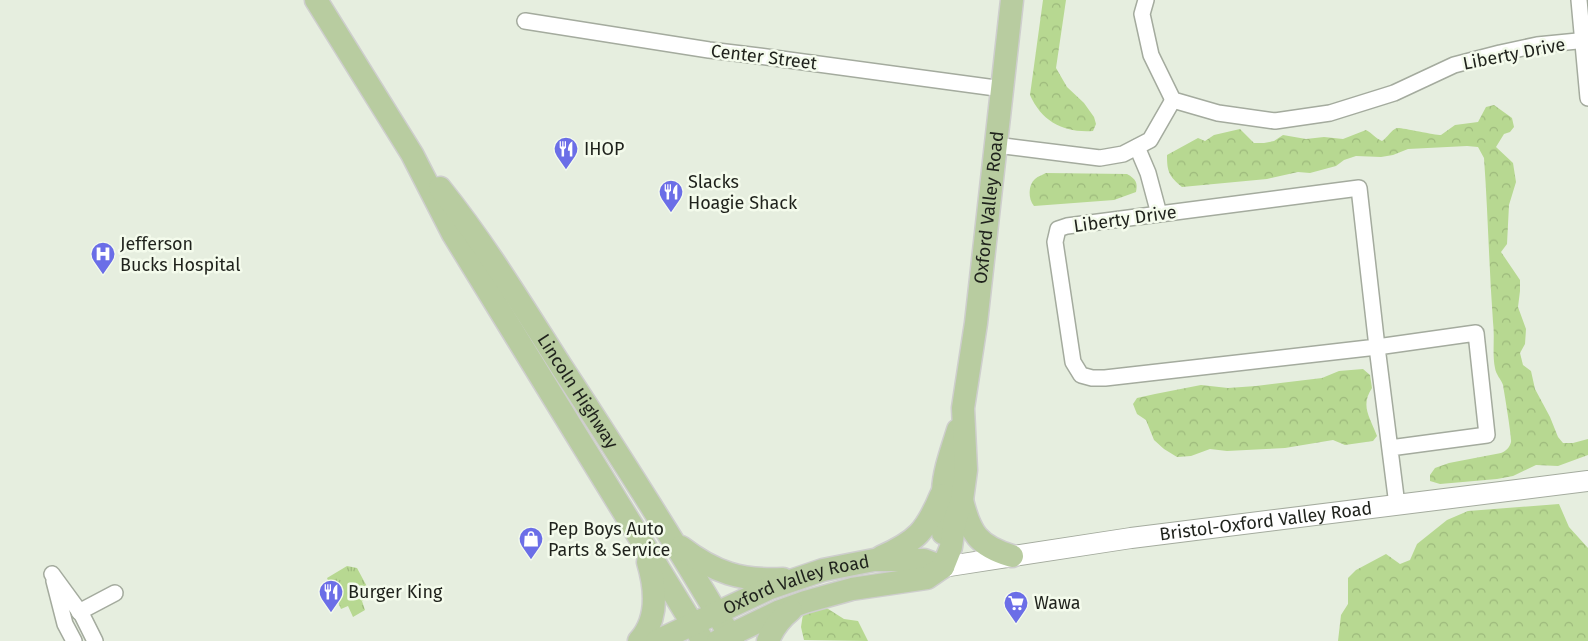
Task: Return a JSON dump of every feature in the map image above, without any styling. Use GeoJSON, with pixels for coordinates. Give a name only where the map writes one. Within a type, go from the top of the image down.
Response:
{"type":"FeatureCollection","features":[{"type":"Feature","properties":{"kind":"main road","name":"Lincoln Highway"},"geometry":{"type":"LineString","coordinates":[[316,0],[411,152],[453,234],[698,632]]}},
{"type":"Feature","properties":{"kind":"main road","name":"Oxford Valley Road"},"geometry":{"type":"LineString","coordinates":[[727,639],[780,611],[805,602],[852,589],[927,578],[943,567],[951,547],[955,520],[952,496],[966,470],[962,416],[975,324],[1012,0]]}},
{"type":"Feature","properties":{"kind":"main road","name":"Lincoln Highway"},"geometry":{"type":"LineString","coordinates":[[411,152],[469,224],[674,542],[717,613],[727,639]]}},
{"type":"Feature","properties":{"kind":"main road","name":"Bristol-Oxford Valley Road"},"geometry":{"type":"LineString","coordinates":[[943,567],[1131,538],[1588,481]]}},
{"type":"Feature","properties":{"kind":"main road"},"geometry":{"type":"LineString","coordinates":[[874,560],[909,543],[919,535],[933,516],[952,496],[965,514],[976,537],[995,551],[1012,556]]}},
{"type":"Feature","properties":{"kind":"main road"},"geometry":{"type":"LineString","coordinates":[[638,641],[650,623],[655,592],[641,538]]}},
{"type":"Feature","properties":{"kind":"main road"},"geometry":{"type":"LineString","coordinates":[[674,542],[709,566],[728,574],[764,580],[797,578]]}},
{"type":"Feature","properties":{"kind":"main road","name":"Oxford Valley Road"},"geometry":{"type":"LineString","coordinates":[[656,641],[698,632],[717,613],[770,588],[822,570],[874,560],[924,560],[943,567]]}},
{"type":"Feature","properties":{"kind":"main road"},"geometry":{"type":"LineString","coordinates":[[768,641],[781,618],[805,602]]}},
{"type":"Feature","properties":{"kind":"street"},"geometry":{"type":"LineString","coordinates":[[996,146],[1100,158],[1123,154],[1150,140],[1172,100],[1151,55],[1142,14],[1146,0]]}},
{"type":"Feature","properties":{"kind":"street","name":"Liberty Drive"},"geometry":{"type":"LineString","coordinates":[[1579,0],[1586,41],[1588,98]]}},
{"type":"Feature","properties":{"kind":"street","name":"Center Street"},"geometry":{"type":"LineString","coordinates":[[525,21],[709,50],[1003,89]]}},
{"type":"Feature","properties":{"kind":"street","name":"Liberty Drive"},"geometry":{"type":"LineString","coordinates":[[1172,100],[1218,113],[1275,121],[1330,113],[1394,92],[1454,65],[1500,53],[1536,45],[1586,41]]}},
{"type":"Feature","properties":{"kind":"street"},"geometry":{"type":"LineString","coordinates":[[1137,147],[1148,172],[1159,214]]}},
{"type":"Feature","properties":{"kind":"street","name":"Liberty Drive"},"geometry":{"type":"LineString","coordinates":[[1378,347],[1105,378],[1092,378],[1081,375],[1073,362],[1055,242],[1058,229],[1067,226],[1359,188],[1397,505]]}},
{"type":"Feature","properties":{"kind":"street"},"geometry":{"type":"LineString","coordinates":[[1378,347],[1476,333],[1487,435],[1390,448]]}},
{"type":"Feature","properties":{"kind":"street"},"geometry":{"type":"LineString","coordinates":[[74,641],[63,618],[52,574],[79,612],[95,641]]}},
{"type":"Feature","properties":{"kind":"street"},"geometry":{"type":"LineString","coordinates":[[79,612],[115,593]]}},
{"type":"Feature","properties":{"kind":"green space"},"geometry":{"type":"Polygon","coordinates":[[[1043,0],[1066,0],[1056,68],[1067,87],[1084,103],[1094,117],[1096,124],[1093,131],[1073,130],[1055,124],[1041,112],[1030,95],[1043,0]]]}},
{"type":"Feature","properties":{"kind":"green space"},"geometry":{"type":"Polygon","coordinates":[[[1494,105],[1512,118],[1514,127],[1510,132],[1504,134],[1496,147],[1513,163],[1516,182],[1509,205],[1507,244],[1501,252],[1520,280],[1518,307],[1526,329],[1525,344],[1520,353],[1523,365],[1531,371],[1535,389],[1558,437],[1563,443],[1573,443],[1588,439],[1588,455],[1558,466],[1536,465],[1513,476],[1440,484],[1430,481],[1430,475],[1435,468],[1449,463],[1501,453],[1508,449],[1511,442],[1503,385],[1496,373],[1494,362],[1494,328],[1484,158],[1478,147],[1408,149],[1381,157],[1356,156],[1344,160],[1336,166],[1310,173],[1298,172],[1267,179],[1182,187],[1174,180],[1170,173],[1167,155],[1198,138],[1205,141],[1214,135],[1240,129],[1254,143],[1274,141],[1283,135],[1306,139],[1324,137],[1343,139],[1366,130],[1382,141],[1397,128],[1441,135],[1455,125],[1478,122],[1486,107],[1494,105]]]}},
{"type":"Feature","properties":{"kind":"green space"},"geometry":{"type":"Polygon","coordinates":[[[1046,173],[1127,174],[1136,182],[1136,192],[1114,200],[1034,206],[1030,196],[1031,185],[1036,178],[1046,173]]]}},
{"type":"Feature","properties":{"kind":"green space"},"geometry":{"type":"Polygon","coordinates":[[[1363,369],[1370,375],[1372,388],[1368,394],[1366,406],[1377,436],[1373,441],[1345,445],[1333,440],[1285,448],[1227,451],[1210,449],[1191,456],[1177,457],[1154,440],[1146,420],[1137,414],[1133,404],[1137,398],[1201,385],[1228,388],[1256,386],[1322,378],[1339,371],[1363,369]]]}},
{"type":"Feature","properties":{"kind":"green space"},"geometry":{"type":"Polygon","coordinates":[[[1559,504],[1569,527],[1588,548],[1588,641],[1338,641],[1341,615],[1348,604],[1348,578],[1356,570],[1386,554],[1400,564],[1410,560],[1417,544],[1447,520],[1468,511],[1559,504]]]}},
{"type":"Feature","properties":{"kind":"green space"},"geometry":{"type":"Polygon","coordinates":[[[347,566],[357,568],[372,596],[362,601],[365,610],[353,617],[348,606],[341,609],[327,578],[347,566]]]}},
{"type":"Feature","properties":{"kind":"green space"},"geometry":{"type":"Polygon","coordinates":[[[825,607],[844,619],[858,621],[868,641],[804,640],[801,627],[803,614],[825,607]]]}},
{"type":"Feature","properties":{"kind":"place","name":"IHOP"},"geometry":{"type":"Point","coordinates":[566,170]}},
{"type":"Feature","properties":{"kind":"place","name":"Slacks Hoagie Shack"},"geometry":{"type":"Point","coordinates":[671,213]}},
{"type":"Feature","properties":{"kind":"place","name":"Jefferson Bucks Hospital"},"geometry":{"type":"Point","coordinates":[103,275]}},
{"type":"Feature","properties":{"kind":"place","name":"Pep Boys Auto Parts & Service"},"geometry":{"type":"Point","coordinates":[531,560]}},
{"type":"Feature","properties":{"kind":"place","name":"Burger King"},"geometry":{"type":"Point","coordinates":[331,613]}},
{"type":"Feature","properties":{"kind":"place","name":"Wawa"},"geometry":{"type":"Point","coordinates":[1016,624]}}]}
